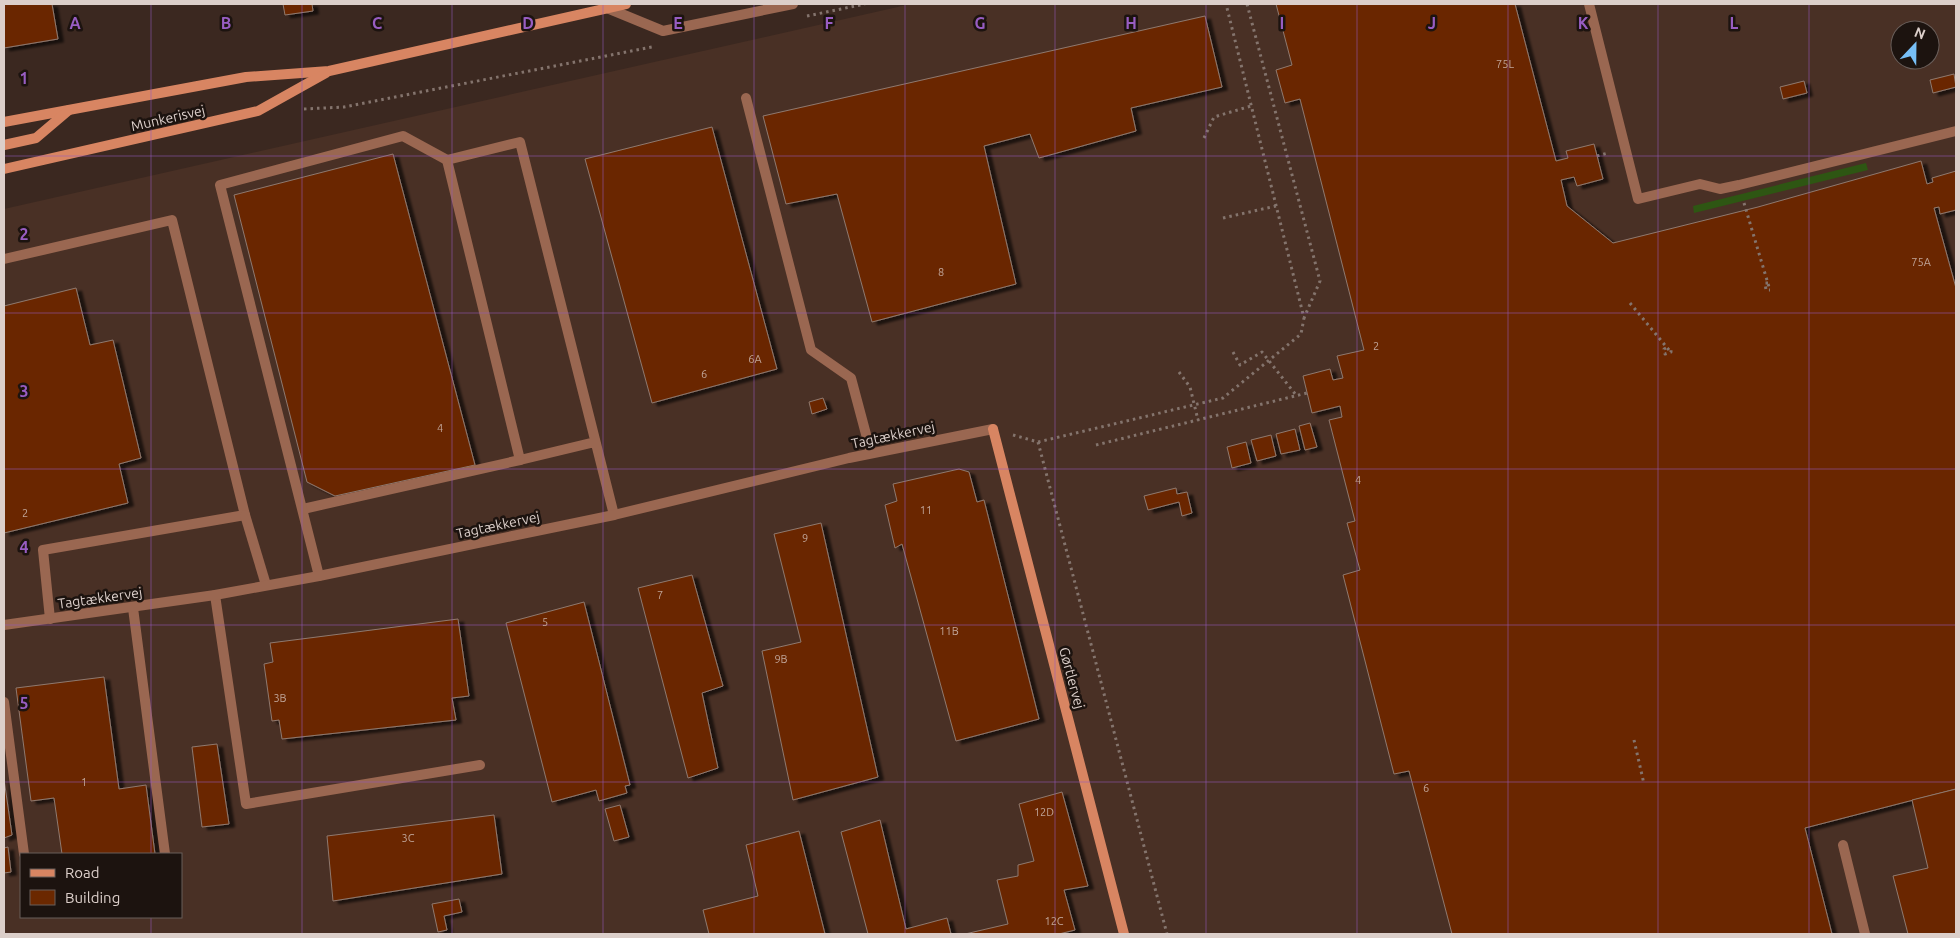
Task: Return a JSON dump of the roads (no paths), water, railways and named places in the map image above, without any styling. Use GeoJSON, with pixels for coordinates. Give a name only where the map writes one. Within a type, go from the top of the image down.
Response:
{"type":"FeatureCollection","features":[{"type":"Feature","properties":{"kind":"main road","name":"Munkerisvej"},"geometry":{"type":"LineString","coordinates":[[4,122],[246,77],[329,71],[626,4]]}},
{"type":"Feature","properties":{"kind":"main road","name":"Munkerisvej"},"geometry":{"type":"LineString","coordinates":[[4,169],[258,111],[329,71]]}},
{"type":"Feature","properties":{"kind":"main road"},"geometry":{"type":"LineString","coordinates":[[4,145],[36,138],[70,110]]}},
{"type":"Feature","properties":{"kind":"main road","name":"Gørtlervej"},"geometry":{"type":"LineString","coordinates":[[993,428],[1124,934]]}},
{"type":"Feature","properties":{"kind":"street"},"geometry":{"type":"LineString","coordinates":[[607,8],[663,32],[793,4]]}},
{"type":"Feature","properties":{"kind":"street"},"geometry":{"type":"LineString","coordinates":[[1589,4],[1638,199],[1700,184],[1720,189],[1956,131]]}},
{"type":"Feature","properties":{"kind":"street"},"geometry":{"type":"LineString","coordinates":[[746,98],[811,350],[851,378],[871,453]]}},
{"type":"Feature","properties":{"kind":"street"},"geometry":{"type":"LineString","coordinates":[[319,576],[220,185],[402,136],[447,160],[520,142],[614,515]]}},
{"type":"Feature","properties":{"kind":"street"},"geometry":{"type":"LineString","coordinates":[[447,160],[520,460]]}},
{"type":"Feature","properties":{"kind":"street"},"geometry":{"type":"LineString","coordinates":[[4,259],[172,220],[245,515],[266,585]]}},
{"type":"Feature","properties":{"kind":"street","name":"Tagtækkervej"},"geometry":{"type":"LineString","coordinates":[[4,625],[134,608],[319,576],[614,515],[871,453],[993,428]]}},
{"type":"Feature","properties":{"kind":"street"},"geometry":{"type":"LineString","coordinates":[[302,509],[595,442]]}},
{"type":"Feature","properties":{"kind":"street"},"geometry":{"type":"LineString","coordinates":[[50,619],[43,550],[245,515]]}},
{"type":"Feature","properties":{"kind":"street"},"geometry":{"type":"LineString","coordinates":[[215,595],[246,804],[480,765]]}},
{"type":"Feature","properties":{"kind":"street"},"geometry":{"type":"LineString","coordinates":[[134,608],[165,853]]}},
{"type":"Feature","properties":{"kind":"street"},"geometry":{"type":"LineString","coordinates":[[4,702],[24,853]]}},
{"type":"Feature","properties":{"kind":"street"},"geometry":{"type":"LineString","coordinates":[[1843,845],[1865,934]]}}]}
